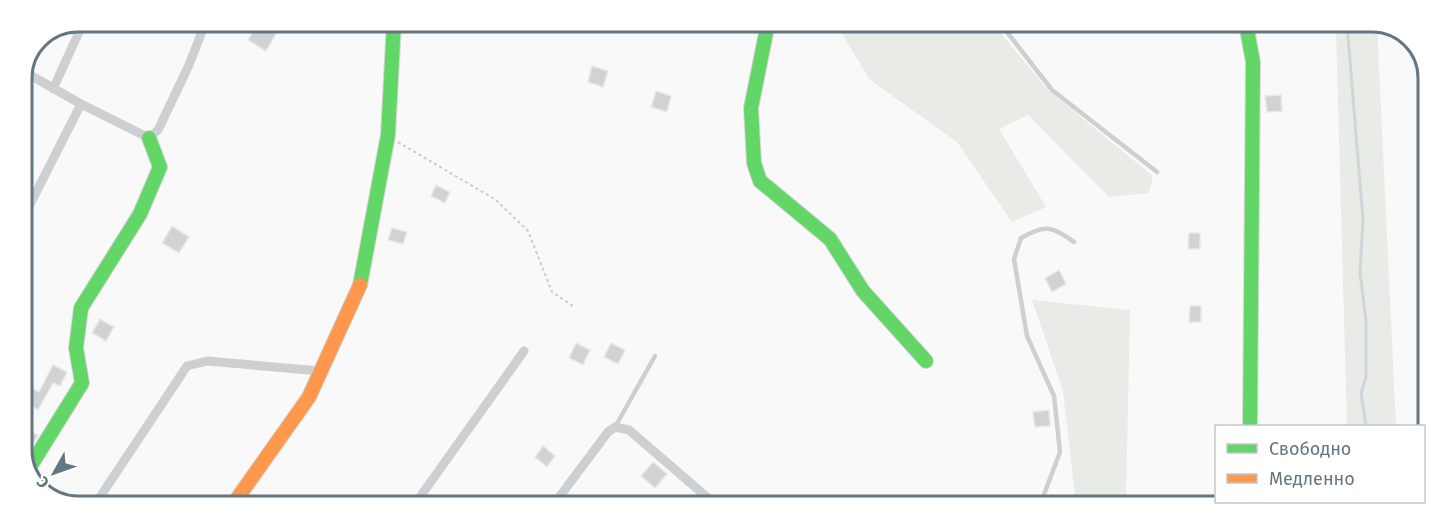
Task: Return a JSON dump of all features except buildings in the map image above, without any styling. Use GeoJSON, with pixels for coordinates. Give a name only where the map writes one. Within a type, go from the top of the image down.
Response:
{"type":"FeatureCollection","features":[{"type":"Feature","properties":{"kind":"street"},"geometry":{"type":"LineString","coordinates":[[53,89],[79,32]]}},
{"type":"Feature","properties":{"kind":"street"},"geometry":{"type":"LineString","coordinates":[[149,138],[158,130],[185,74],[202,32]]}},
{"type":"Feature","properties":{"kind":"street"},"geometry":{"type":"LineString","coordinates":[[239,496],[291,426],[309,397],[359,288],[388,135],[393,32]]}},
{"type":"Feature","properties":{"kind":"street"},"geometry":{"type":"LineString","coordinates":[[766,32],[752,108],[754,163],[760,181],[830,239],[862,291],[926,361]]}},
{"type":"Feature","properties":{"kind":"street"},"geometry":{"type":"LineString","coordinates":[[1247,32],[1252,62],[1250,425]]}},
{"type":"Feature","properties":{"kind":"street"},"geometry":{"type":"LineString","coordinates":[[32,76],[149,138],[160,167],[140,214],[81,308],[76,348],[82,383],[34,461]]}},
{"type":"Feature","properties":{"kind":"street"},"geometry":{"type":"LineString","coordinates":[[32,200],[81,104]]}},
{"type":"Feature","properties":{"kind":"street"},"geometry":{"type":"LineString","coordinates":[[421,496],[524,351]]}},
{"type":"Feature","properties":{"kind":"street"},"geometry":{"type":"LineString","coordinates":[[101,496],[187,366],[207,361],[320,371]]}},
{"type":"Feature","properties":{"kind":"street"},"geometry":{"type":"LineString","coordinates":[[560,496],[608,432],[615,427],[629,430],[706,496]]}},
{"type":"Feature","properties":{"kind":"lane"},"geometry":{"type":"LineString","coordinates":[[1007,32],[1052,90],[1157,172]]}},
{"type":"Feature","properties":{"kind":"lane"},"geometry":{"type":"LineString","coordinates":[[1043,496],[1060,452],[1054,396],[1027,336],[1014,258],[1021,238],[1036,229],[1054,228],[1074,242]]}},
{"type":"Feature","properties":{"kind":"lane"},"geometry":{"type":"LineString","coordinates":[[615,427],[655,356]]}},
{"type":"Feature","properties":{"kind":"path"},"geometry":{"type":"LineString","coordinates":[[388,135],[496,200],[528,231],[552,292],[573,306]]}},
{"type":"Feature","properties":{"kind":"shaded area"},"geometry":{"type":"Polygon","coordinates":[[[841,32],[997,32],[1048,90],[1153,176],[1149,193],[1109,197],[1028,115],[999,129],[1046,207],[1012,222],[957,142],[869,79],[841,32]]]}},
{"type":"Feature","properties":{"kind":"shaded area"},"geometry":{"type":"Polygon","coordinates":[[[1336,32],[1377,32],[1396,425],[1347,425],[1336,32]]]}},
{"type":"Feature","properties":{"kind":"shaded area"},"geometry":{"type":"Polygon","coordinates":[[[1032,300],[1130,310],[1126,496],[1075,496],[1063,391],[1032,300]]]}},
{"type":"Feature","properties":{"kind":"waterway"},"geometry":{"type":"LineString","coordinates":[[1348,32],[1363,220],[1360,273],[1366,320],[1366,377],[1361,393],[1366,425]]}},
{"type":"Feature","properties":{"kind":"traffic: fast"},"geometry":{"type":"LineString","coordinates":[[360,285],[388,135],[393,32]]}},
{"type":"Feature","properties":{"kind":"traffic: fast"},"geometry":{"type":"LineString","coordinates":[[766,32],[751,108],[754,163],[760,181],[830,239],[863,291],[926,361]]}},
{"type":"Feature","properties":{"kind":"traffic: fast"},"geometry":{"type":"LineString","coordinates":[[1247,32],[1253,62],[1250,425]]}},
{"type":"Feature","properties":{"kind":"traffic: fast"},"geometry":{"type":"LineString","coordinates":[[34,461],[82,383],[76,348],[81,308],[140,214],[160,167],[149,138]]}},
{"type":"Feature","properties":{"kind":"traffic: slow"},"geometry":{"type":"LineString","coordinates":[[239,496],[309,397],[360,285]]}}]}
